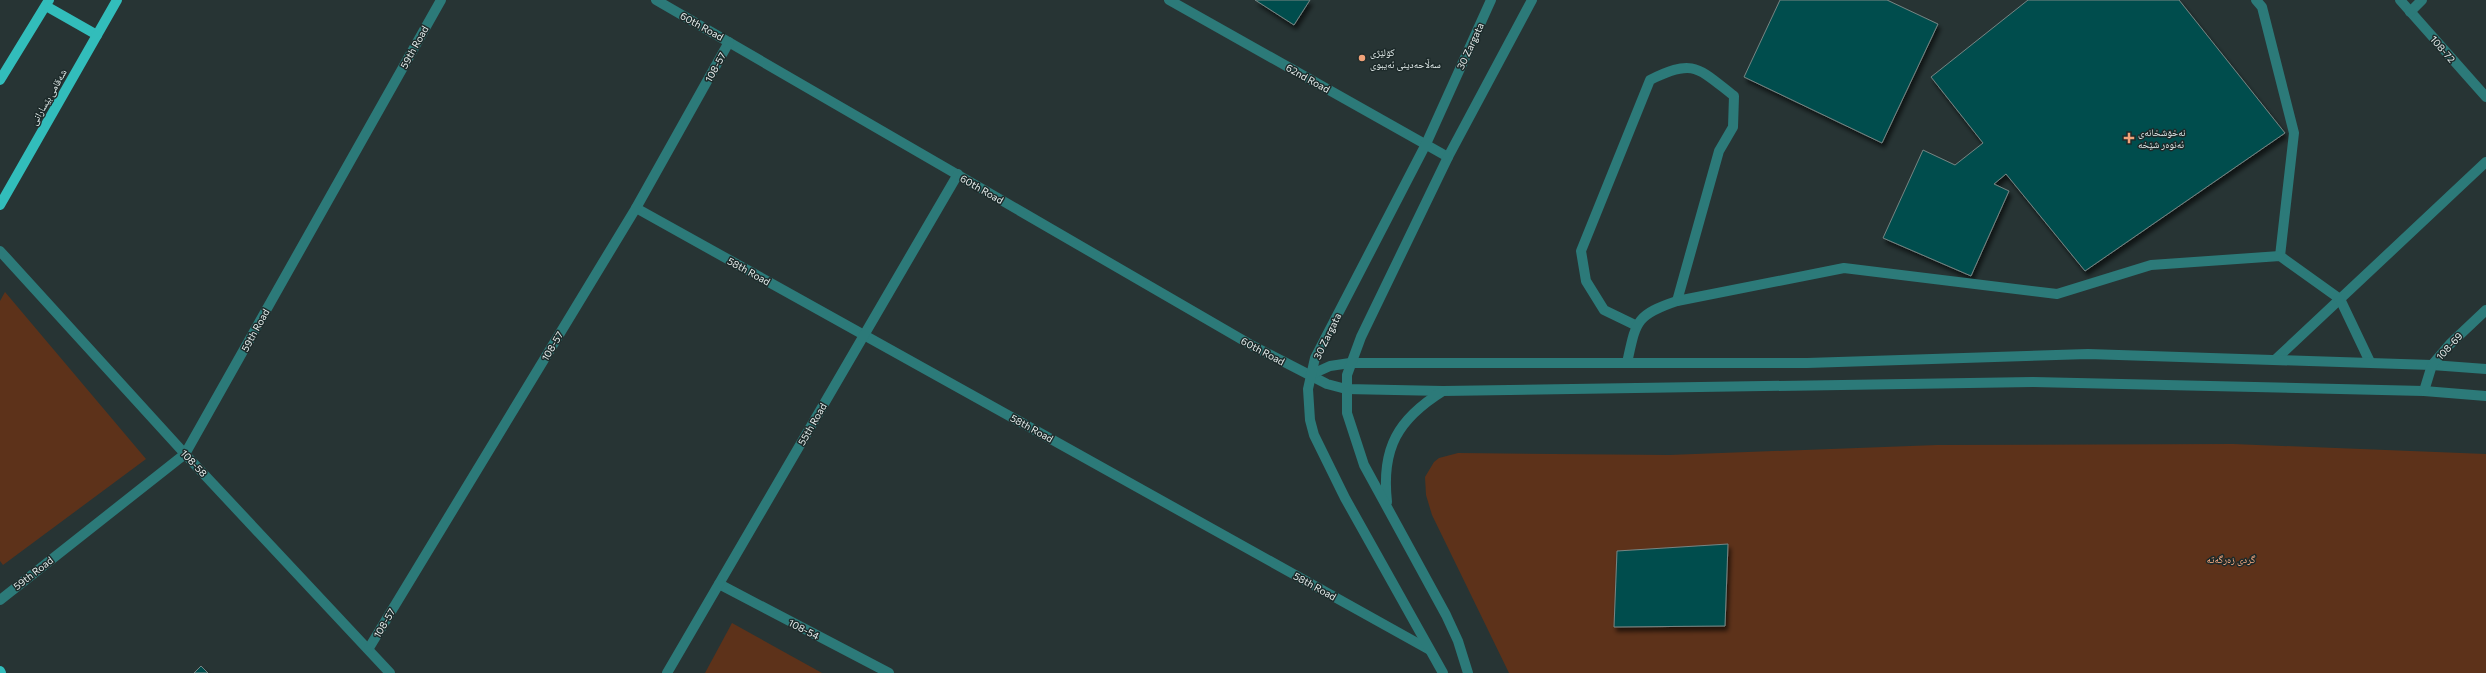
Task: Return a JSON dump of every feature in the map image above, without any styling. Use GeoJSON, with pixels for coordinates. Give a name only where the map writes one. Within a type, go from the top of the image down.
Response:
{"type":"FeatureCollection","features":[{"type":"Feature","properties":{"kind":"main road","name":"شەقامی بێسارانی"},"geometry":{"type":"LineString","coordinates":[[0,205],[117,0]]}},
{"type":"Feature","properties":{"kind":"main road"},"geometry":{"type":"LineString","coordinates":[[0,80],[47,3],[97,35]]}},
{"type":"Feature","properties":{"kind":"street","name":"59th Road"},"geometry":{"type":"LineString","coordinates":[[0,600],[185,454],[441,0]]}},
{"type":"Feature","properties":{"kind":"street","name":"60th Road"},"geometry":{"type":"LineString","coordinates":[[656,0],[1253,346],[1327,384],[1346,389],[1443,391],[2033,382],[2424,391],[2486,396]]}},
{"type":"Feature","properties":{"kind":"street","name":"62nd Road"},"geometry":{"type":"LineString","coordinates":[[1169,0],[1448,157]]}},
{"type":"Feature","properties":{"kind":"street","name":"30 Zargata"},"geometry":{"type":"LineString","coordinates":[[1443,673],[1345,498],[1314,435],[1308,404],[1310,375],[1315,358],[1426,144],[1491,0]]}},
{"type":"Feature","properties":{"kind":"street"},"geometry":{"type":"LineString","coordinates":[[1468,673],[1458,641],[1446,615],[1388,506],[1364,465],[1353,437],[1347,413],[1346,389],[1350,363],[1448,157],[1532,0]]}},
{"type":"Feature","properties":{"kind":"street"},"geometry":{"type":"LineString","coordinates":[[2256,0],[2262,7],[2294,133],[2280,256]]}},
{"type":"Feature","properties":{"kind":"street","name":"108-72"},"geometry":{"type":"LineString","coordinates":[[2400,0],[2486,97]]}},
{"type":"Feature","properties":{"kind":"street"},"geometry":{"type":"LineString","coordinates":[[2410,12],[2422,0]]}},
{"type":"Feature","properties":{"kind":"street","name":"108-57"},"geometry":{"type":"LineString","coordinates":[[369,648],[636,208],[730,42]]}},
{"type":"Feature","properties":{"kind":"street"},"geometry":{"type":"LineString","coordinates":[[1635,325],[1604,310],[1586,281],[1580,251],[1650,80],[1674,68],[1700,69],[1734,96],[1733,127],[1719,152],[1677,301]]}},
{"type":"Feature","properties":{"kind":"street"},"geometry":{"type":"LineString","coordinates":[[2275,360],[2486,162]]}},
{"type":"Feature","properties":{"kind":"street","name":"55th Road"},"geometry":{"type":"LineString","coordinates":[[667,673],[958,174]]}},
{"type":"Feature","properties":{"kind":"street","name":"58th Road"},"geometry":{"type":"LineString","coordinates":[[636,208],[1428,648]]}},
{"type":"Feature","properties":{"kind":"street","name":"108-58"},"geometry":{"type":"LineString","coordinates":[[0,251],[185,454],[369,648],[390,673]]}},
{"type":"Feature","properties":{"kind":"street"},"geometry":{"type":"LineString","coordinates":[[1627,363],[1635,325],[1654,308],[1677,301],[1844,268],[2057,294],[2151,265],[2280,256],[2340,299],[2370,362]]}},
{"type":"Feature","properties":{"kind":"street","name":"108-69"},"geometry":{"type":"LineString","coordinates":[[2424,391],[2432,365],[2450,344],[2486,310]]}},
{"type":"Feature","properties":{"kind":"street"},"geometry":{"type":"LineString","coordinates":[[1310,375],[1330,366],[1350,363],[1807,363],[2088,354],[2370,362],[2486,369]]}},
{"type":"Feature","properties":{"kind":"street"},"geometry":{"type":"LineString","coordinates":[[1388,506],[1385,478],[1393,445],[1402,426],[1420,406],[1443,391]]}},
{"type":"Feature","properties":{"kind":"street","name":"108-54"},"geometry":{"type":"LineString","coordinates":[[719,584],[889,673]]}},
{"type":"Feature","properties":{"kind":"green space"},"geometry":{"type":"Polygon","coordinates":[[[5,292],[146,459],[3,565],[0,561],[0,301],[5,292]]]}},
{"type":"Feature","properties":{"kind":"green space","name":"گردی زەرگەتە"},"geometry":{"type":"Polygon","coordinates":[[[2233,444],[2486,454],[2486,673],[1509,673],[1432,515],[1426,495],[1425,477],[1434,462],[1439,458],[1458,453],[1669,455],[1937,445],[2233,444]]]}},
{"type":"Feature","properties":{"kind":"green space"},"geometry":{"type":"Polygon","coordinates":[[[732,623],[822,673],[705,673],[732,623]]]}},
{"type":"Feature","properties":{"kind":"building"},"geometry":{"type":"Polygon","coordinates":[[[1255,0],[1310,0],[1294,25],[1255,0]]]}},
{"type":"Feature","properties":{"kind":"building"},"geometry":{"type":"Polygon","coordinates":[[[1780,0],[1887,0],[1938,24],[1882,143],[1744,77],[1780,0]]]}},
{"type":"Feature","properties":{"kind":"building","name":"نەخۆشخانەی ئەنوەر شێخە"},"geometry":{"type":"Polygon","coordinates":[[[2028,0],[2179,0],[2285,133],[2085,271],[2006,174],[1994,184],[2009,191],[1971,276],[1883,238],[1923,150],[1955,165],[1983,143],[1931,77],[2028,0]]]}},
{"type":"Feature","properties":{"kind":"building"},"geometry":{"type":"Polygon","coordinates":[[[1728,544],[1725,626],[1614,627],[1617,551],[1728,544]]]}},
{"type":"Feature","properties":{"kind":"building"},"geometry":{"type":"Polygon","coordinates":[[[201,666],[208,673],[194,673],[201,666]]]}},
{"type":"Feature","properties":{"kind":"place","name":"کۆلێژی سەڵاحەدینی ئەیبوی"},"geometry":{"type":"Point","coordinates":[1362,58]}},
{"type":"Feature","properties":{"kind":"place","name":"نەخۆشخانەی ئەنوەر شێخە"},"geometry":{"type":"Point","coordinates":[2129,138]}}]}
